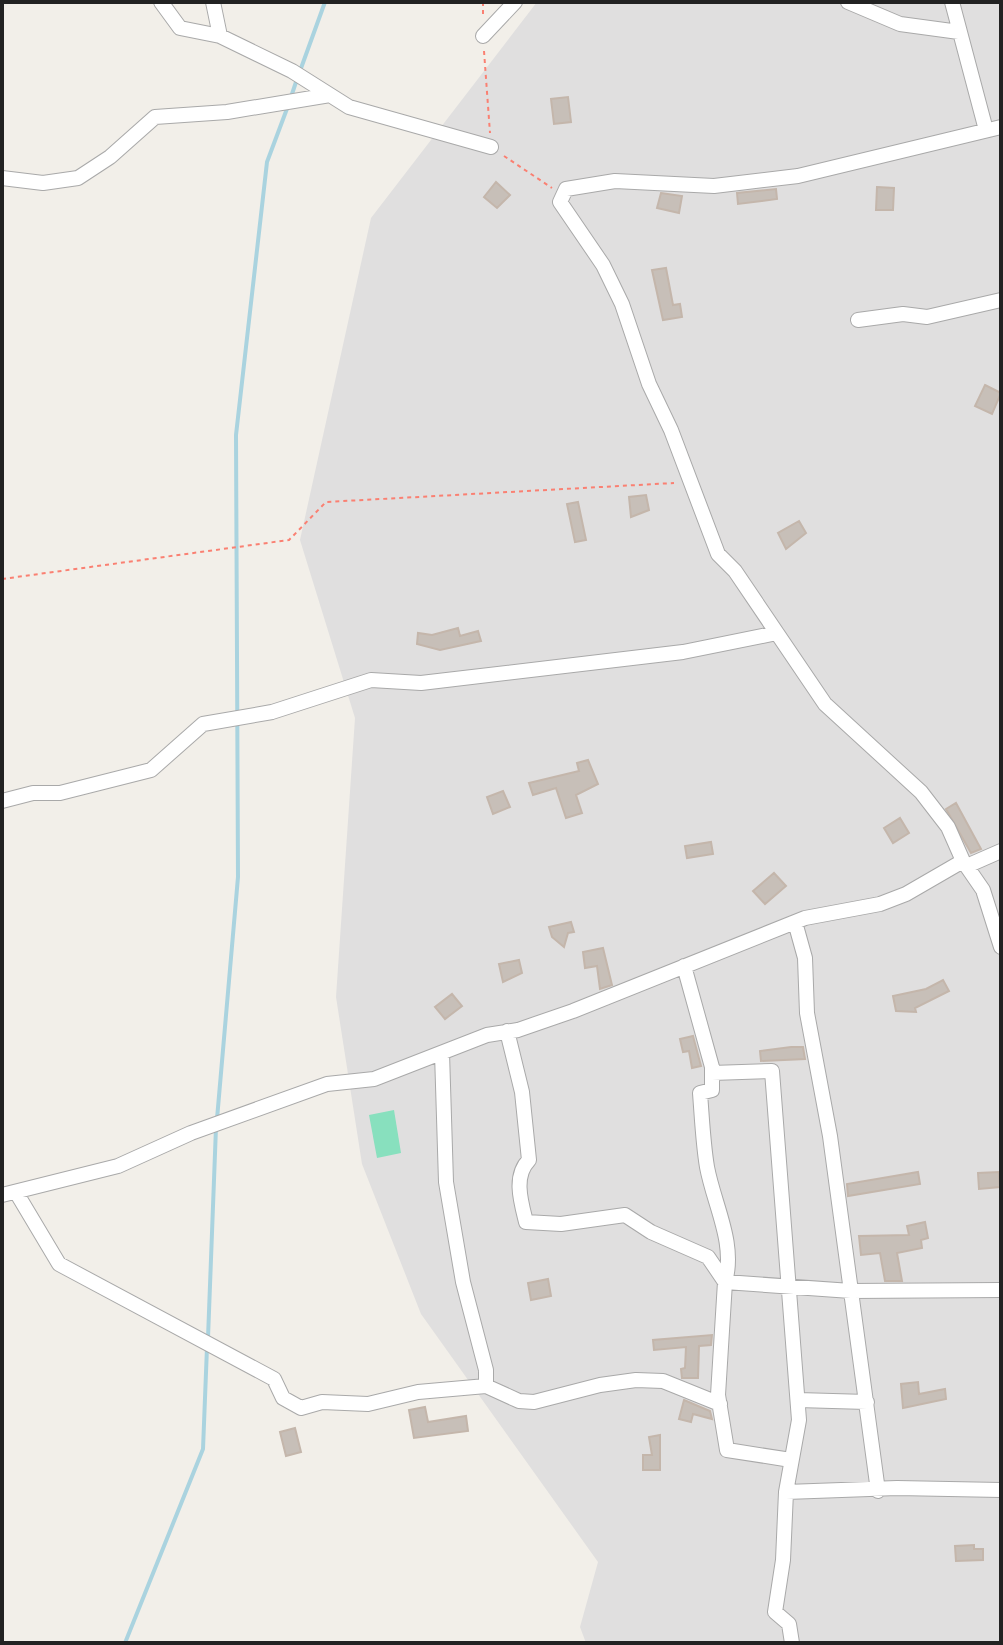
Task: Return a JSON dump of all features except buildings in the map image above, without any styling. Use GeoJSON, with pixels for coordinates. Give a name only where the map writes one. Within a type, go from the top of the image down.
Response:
{"type":"FeatureCollection","features":[{"type":"Feature","properties":{"kind":"street"},"geometry":{"type":"LineString","coordinates":[[161,2],[180,28],[220,36],[292,71],[349,107],[491,147]]}},
{"type":"Feature","properties":{"kind":"street"},"geometry":{"type":"LineString","coordinates":[[213,2],[220,36]]}},
{"type":"Feature","properties":{"kind":"street"},"geometry":{"type":"LineString","coordinates":[[483,36],[515,2]]}},
{"type":"Feature","properties":{"kind":"street"},"geometry":{"type":"LineString","coordinates":[[848,2],[900,24],[959,32]]}},
{"type":"Feature","properties":{"kind":"street"},"geometry":{"type":"LineString","coordinates":[[952,2],[959,32],[994,129],[798,176],[714,186],[615,181],[566,189],[562,194],[562,208],[603,265],[622,304],[649,384],[692,483],[718,554],[735,571],[825,704],[921,792],[948,827],[983,890],[1001,947]]}},
{"type":"Feature","properties":{"kind":"street"},"geometry":{"type":"LineString","coordinates":[[2,178],[43,183],[78,178],[110,157],[155,117],[227,112],[330,95]]}},
{"type":"Feature","properties":{"kind":"street"},"geometry":{"type":"LineString","coordinates":[[858,320],[903,314],[927,317],[1001,300]]}},
{"type":"Feature","properties":{"kind":"street"},"geometry":{"type":"LineString","coordinates":[[2,801],[33,793],[60,793],[151,770],[203,724],[262,715],[371,680],[421,683],[683,652],[777,633]]}},
{"type":"Feature","properties":{"kind":"street"},"geometry":{"type":"LineString","coordinates":[[720,1404],[663,1381],[600,1385],[534,1402],[519,1401],[486,1386],[418,1392],[368,1404],[322,1402],[301,1408],[283,1398],[274,1379],[59,1264],[9,1193],[118,1166],[191,1133],[327,1084],[374,1079],[487,1035],[573,1011],[795,922],[880,904],[966,863],[1001,851]]}},
{"type":"Feature","properties":{"kind":"street"},"geometry":{"type":"LineString","coordinates":[[795,922],[805,958],[807,1013],[830,1136],[878,1491]]}},
{"type":"Feature","properties":{"kind":"street"},"geometry":{"type":"LineString","coordinates":[[684,966],[712,1073],[712,1090],[700,1093],[707,1168],[723,1218],[729,1265],[725,1282],[720,1404],[727,1450],[791,1460]]}},
{"type":"Feature","properties":{"kind":"street"},"geometry":{"type":"LineString","coordinates":[[507,1031],[526,1125],[529,1160],[521,1168],[520,1181],[526,1222],[561,1224],[625,1215],[651,1232],[708,1257],[725,1282]]}},
{"type":"Feature","properties":{"kind":"street"},"geometry":{"type":"LineString","coordinates":[[442,1053],[446,1182],[463,1282],[486,1370],[486,1386]]}},
{"type":"Feature","properties":{"kind":"street"},"geometry":{"type":"LineString","coordinates":[[712,1073],[772,1071],[791,1284],[799,1420],[786,1492],[783,1560],[775,1612],[789,1624],[792,1643]]}},
{"type":"Feature","properties":{"kind":"street"},"geometry":{"type":"LineString","coordinates":[[725,1282],[791,1284],[851,1291],[1001,1290]]}},
{"type":"Feature","properties":{"kind":"street"},"geometry":{"type":"LineString","coordinates":[[798,1400],[867,1402]]}},
{"type":"Feature","properties":{"kind":"street"},"geometry":{"type":"LineString","coordinates":[[786,1492],[897,1488],[1001,1490]]}},
{"type":"Feature","properties":{"kind":"path"},"geometry":{"type":"LineString","coordinates":[[483,2],[491,147],[562,194]]}},
{"type":"Feature","properties":{"kind":"path"},"geometry":{"type":"LineString","coordinates":[[2,579],[289,540],[326,502],[692,483]]}},
{"type":"Feature","properties":{"kind":"shaded area"},"geometry":{"type":"Polygon","coordinates":[[[537,2],[1001,2],[1001,1643],[586,1643],[580,1627],[598,1562],[421,1314],[362,1164],[336,997],[355,718],[300,540],[371,218],[537,2]]]}},
{"type":"Feature","properties":{"kind":"green space"},"geometry":{"type":"Polygon","coordinates":[[[394,1110],[401,1153],[377,1158],[369,1115],[394,1110]]]}},
{"type":"Feature","properties":{"kind":"waterway"},"geometry":{"type":"LineString","coordinates":[[300,71],[325,2]]}},
{"type":"Feature","properties":{"kind":"waterway"},"geometry":{"type":"LineString","coordinates":[[291,97],[297,79]]}},
{"type":"Feature","properties":{"kind":"waterway"},"geometry":{"type":"LineString","coordinates":[[217,1119],[238,877],[236,435],[267,162],[288,106]]}},
{"type":"Feature","properties":{"kind":"waterway"},"geometry":{"type":"LineString","coordinates":[[208,1338],[216,1127]]}},
{"type":"Feature","properties":{"kind":"waterway"},"geometry":{"type":"LineString","coordinates":[[125,1643],[203,1449],[207,1347]]}}]}
